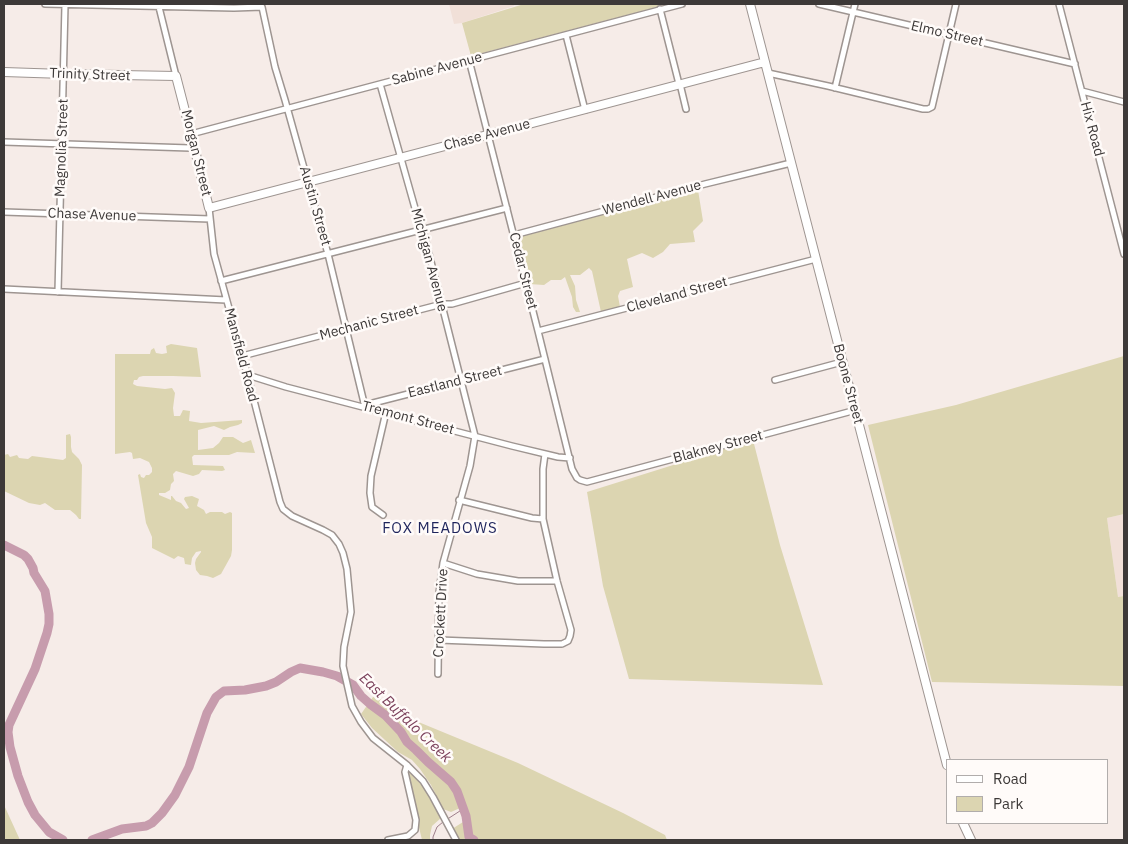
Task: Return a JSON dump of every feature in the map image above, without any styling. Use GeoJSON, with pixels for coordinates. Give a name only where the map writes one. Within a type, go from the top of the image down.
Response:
{"type":"FeatureCollection","features":[{"type":"Feature","properties":{"kind":"street"},"geometry":{"type":"LineString","coordinates":[[45,4],[159,7]]}},
{"type":"Feature","properties":{"kind":"street","name":"Sabine Avenue"},"geometry":{"type":"LineString","coordinates":[[192,134],[682,4]]}},
{"type":"Feature","properties":{"kind":"street","name":"Boone Street"},"geometry":{"type":"LineString","coordinates":[[750,4],[946,761]]}},
{"type":"Feature","properties":{"kind":"street","name":"Elmo Street"},"geometry":{"type":"LineString","coordinates":[[819,4],[1075,64]]}},
{"type":"Feature","properties":{"kind":"street"},"geometry":{"type":"LineString","coordinates":[[835,88],[855,4]]}},
{"type":"Feature","properties":{"kind":"street"},"geometry":{"type":"LineString","coordinates":[[768,73],[928,109],[932,107],[956,4]]}},
{"type":"Feature","properties":{"kind":"street","name":"Hix Road"},"geometry":{"type":"LineString","coordinates":[[1058,4],[1124,254]]}},
{"type":"Feature","properties":{"kind":"street","name":"Magnolia Street"},"geometry":{"type":"LineString","coordinates":[[58,292],[65,5]]}},
{"type":"Feature","properties":{"kind":"street","name":"Austin Street"},"geometry":{"type":"LineString","coordinates":[[159,7],[262,7],[275,67],[309,182],[365,407]]}},
{"type":"Feature","properties":{"kind":"street","name":"Morgan Street"},"geometry":{"type":"LineString","coordinates":[[159,7],[209,208],[214,254],[226,300]]}},
{"type":"Feature","properties":{"kind":"street"},"geometry":{"type":"LineString","coordinates":[[660,9],[686,109]]}},
{"type":"Feature","properties":{"kind":"street"},"geometry":{"type":"LineString","coordinates":[[566,35],[585,110]]}},
{"type":"Feature","properties":{"kind":"street","name":"Cedar Street"},"geometry":{"type":"LineString","coordinates":[[470,60],[574,474],[580,480]]}},
{"type":"Feature","properties":{"kind":"street","name":"Chase Avenue"},"geometry":{"type":"LineString","coordinates":[[209,208],[765,62]]}},
{"type":"Feature","properties":{"kind":"street","name":"Trinity Street"},"geometry":{"type":"LineString","coordinates":[[4,72],[176,76]]}},
{"type":"Feature","properties":{"kind":"street","name":"Michigan Avenue"},"geometry":{"type":"LineString","coordinates":[[380,84],[420,226],[424,234],[475,436]]}},
{"type":"Feature","properties":{"kind":"street"},"geometry":{"type":"LineString","coordinates":[[1082,92],[1124,102]]}},
{"type":"Feature","properties":{"kind":"street"},"geometry":{"type":"LineString","coordinates":[[4,142],[194,147]]}},
{"type":"Feature","properties":{"kind":"street","name":"Wendell Avenue"},"geometry":{"type":"LineString","coordinates":[[514,235],[791,163]]}},
{"type":"Feature","properties":{"kind":"street"},"geometry":{"type":"LineString","coordinates":[[221,281],[507,208]]}},
{"type":"Feature","properties":{"kind":"street","name":"Chase Avenue"},"geometry":{"type":"LineString","coordinates":[[4,212],[210,219]]}},
{"type":"Feature","properties":{"kind":"street","name":"Cleveland Street"},"geometry":{"type":"LineString","coordinates":[[538,331],[816,259]]}},
{"type":"Feature","properties":{"kind":"street","name":"Mechanic Street"},"geometry":{"type":"LineString","coordinates":[[242,356],[442,304],[452,304],[526,283]]}},
{"type":"Feature","properties":{"kind":"street","name":"Mansfield Road"},"geometry":{"type":"LineString","coordinates":[[4,289],[226,300],[281,506],[292,516],[323,530],[335,538],[345,558],[351,608],[343,653],[344,672],[352,706],[357,717],[373,738],[407,765]]}},
{"type":"Feature","properties":{"kind":"street","name":"Eastland Street"},"geometry":{"type":"LineString","coordinates":[[365,407],[373,403],[546,359]]}},
{"type":"Feature","properties":{"kind":"street"},"geometry":{"type":"LineString","coordinates":[[775,380],[842,362]]}},
{"type":"Feature","properties":{"kind":"street","name":"Tremont Street"},"geometry":{"type":"LineString","coordinates":[[248,377],[251,376],[286,387],[545,454],[570,458]]}},
{"type":"Feature","properties":{"kind":"street","name":"Blakney Street"},"geometry":{"type":"LineString","coordinates":[[580,480],[591,481],[856,410]]}},
{"type":"Feature","properties":{"kind":"street"},"geometry":{"type":"LineString","coordinates":[[383,514],[372,507],[370,493],[371,476],[386,412]]}},
{"type":"Feature","properties":{"kind":"street","name":"Crockett Drive"},"geometry":{"type":"LineString","coordinates":[[438,674],[439,593],[443,563],[470,466],[475,436]]}},
{"type":"Feature","properties":{"kind":"street"},"geometry":{"type":"LineString","coordinates":[[439,640],[562,644],[568,641],[571,630],[542,519],[545,454]]}},
{"type":"Feature","properties":{"kind":"street"},"geometry":{"type":"LineString","coordinates":[[460,500],[542,519]]}},
{"type":"Feature","properties":{"kind":"street"},"geometry":{"type":"LineString","coordinates":[[443,563],[477,574],[518,582],[557,581]]}},
{"type":"Feature","properties":{"kind":"street"},"geometry":{"type":"LineString","coordinates":[[388,840],[408,836],[415,830],[416,820],[404,772],[407,765],[419,776],[426,786],[456,840]]}},
{"type":"Feature","properties":{"kind":"street"},"geometry":{"type":"LineString","coordinates":[[963,824],[971,840]]}},
{"type":"Feature","properties":{"kind":"shaded area"},"geometry":{"type":"Polygon","coordinates":[[[449,4],[513,4],[514,6],[454,24],[449,4]]]}},
{"type":"Feature","properties":{"kind":"shaded area"},"geometry":{"type":"Polygon","coordinates":[[[1124,514],[1124,596],[1118,597],[1107,518],[1124,514]]]}},
{"type":"Feature","properties":{"kind":"green space"},"geometry":{"type":"Polygon","coordinates":[[[524,4],[669,4],[471,56],[462,23],[524,4]]]}},
{"type":"Feature","properties":{"kind":"green space"},"geometry":{"type":"Polygon","coordinates":[[[698,190],[703,221],[693,231],[695,242],[670,244],[663,252],[653,258],[642,253],[627,259],[633,287],[620,291],[618,296],[620,307],[601,312],[592,271],[589,268],[580,275],[570,275],[575,286],[576,300],[580,312],[576,312],[573,307],[572,297],[565,277],[561,280],[551,280],[544,285],[529,284],[517,240],[520,235],[698,190]]]}},
{"type":"Feature","properties":{"kind":"green space"},"geometry":{"type":"Polygon","coordinates":[[[171,344],[197,348],[201,377],[143,376],[134,380],[133,384],[165,389],[172,388],[175,393],[174,416],[180,416],[183,410],[190,411],[189,421],[201,423],[242,420],[242,423],[224,430],[214,426],[198,430],[198,450],[213,448],[223,437],[233,437],[243,443],[251,440],[255,453],[237,452],[229,455],[194,455],[192,457],[193,465],[223,466],[225,470],[202,470],[199,474],[193,476],[176,471],[173,474],[174,481],[171,484],[170,490],[165,493],[159,493],[159,495],[171,500],[172,496],[186,509],[189,508],[184,499],[185,497],[192,496],[199,499],[197,506],[204,510],[206,514],[210,512],[232,513],[231,556],[221,574],[213,578],[200,575],[196,570],[196,559],[201,551],[196,552],[192,558],[191,565],[185,564],[184,558],[178,556],[174,559],[152,548],[152,537],[146,523],[138,475],[140,474],[144,478],[152,472],[152,468],[149,462],[140,458],[133,459],[130,452],[115,454],[115,354],[150,354],[154,348],[156,353],[162,354],[167,353],[166,346],[171,344]]]}},
{"type":"Feature","properties":{"kind":"green space"},"geometry":{"type":"Polygon","coordinates":[[[1124,356],[1124,514],[1107,518],[1118,597],[1124,596],[1124,686],[932,682],[868,425],[956,405],[1124,356]]]}},
{"type":"Feature","properties":{"kind":"green space"},"geometry":{"type":"Polygon","coordinates":[[[70,434],[72,452],[82,465],[81,519],[70,510],[55,510],[45,503],[40,505],[29,503],[4,491],[4,455],[8,454],[10,457],[17,455],[19,458],[28,459],[32,456],[63,460],[66,458],[66,435],[70,434]]]}},
{"type":"Feature","properties":{"kind":"green space"},"geometry":{"type":"Polygon","coordinates":[[[753,440],[780,545],[823,685],[629,679],[603,586],[587,492],[753,440]]]}},
{"type":"Feature","properties":{"kind":"green space"},"geometry":{"type":"Polygon","coordinates":[[[373,697],[381,699],[416,721],[518,763],[623,813],[665,835],[667,840],[458,840],[452,829],[463,822],[460,808],[451,812],[443,809],[431,785],[420,769],[412,760],[398,752],[372,728],[361,714],[373,697]]]}},
{"type":"Feature","properties":{"kind":"green space"},"geometry":{"type":"Polygon","coordinates":[[[409,773],[413,775],[428,793],[441,818],[432,826],[430,840],[422,840],[407,777],[409,773]]]}},
{"type":"Feature","properties":{"kind":"green space"},"geometry":{"type":"Polygon","coordinates":[[[4,805],[20,840],[4,840],[4,805]]]}},
{"type":"Feature","properties":{"kind":"waterway","name":"East Buffalo Creek"},"geometry":{"type":"LineString","coordinates":[[4,545],[28,559],[45,591],[49,614],[47,633],[35,669],[9,725],[10,747],[18,776],[35,815],[49,832],[63,840]]}},
{"type":"Feature","properties":{"kind":"waterway","name":"East Buffalo Creek"},"geometry":{"type":"LineString","coordinates":[[92,840],[122,829],[146,826],[162,813],[175,795],[189,767],[207,713],[216,697],[224,691],[266,686],[300,668],[337,676],[353,685],[361,696],[385,715],[401,732],[407,742],[451,782],[457,791],[466,816],[469,837],[474,840]]}},
{"type":"Feature","properties":{"kind":"waterway"},"geometry":{"type":"LineString","coordinates":[[446,820],[463,809]]}},
{"type":"Feature","properties":{"kind":"waterway"},"geometry":{"type":"LineString","coordinates":[[433,840],[437,827],[443,822]]}},
{"type":"Feature","properties":{"kind":"district","name":"FOX MEADOWS"},"geometry":{"type":"Point","coordinates":[440,529]}}]}
